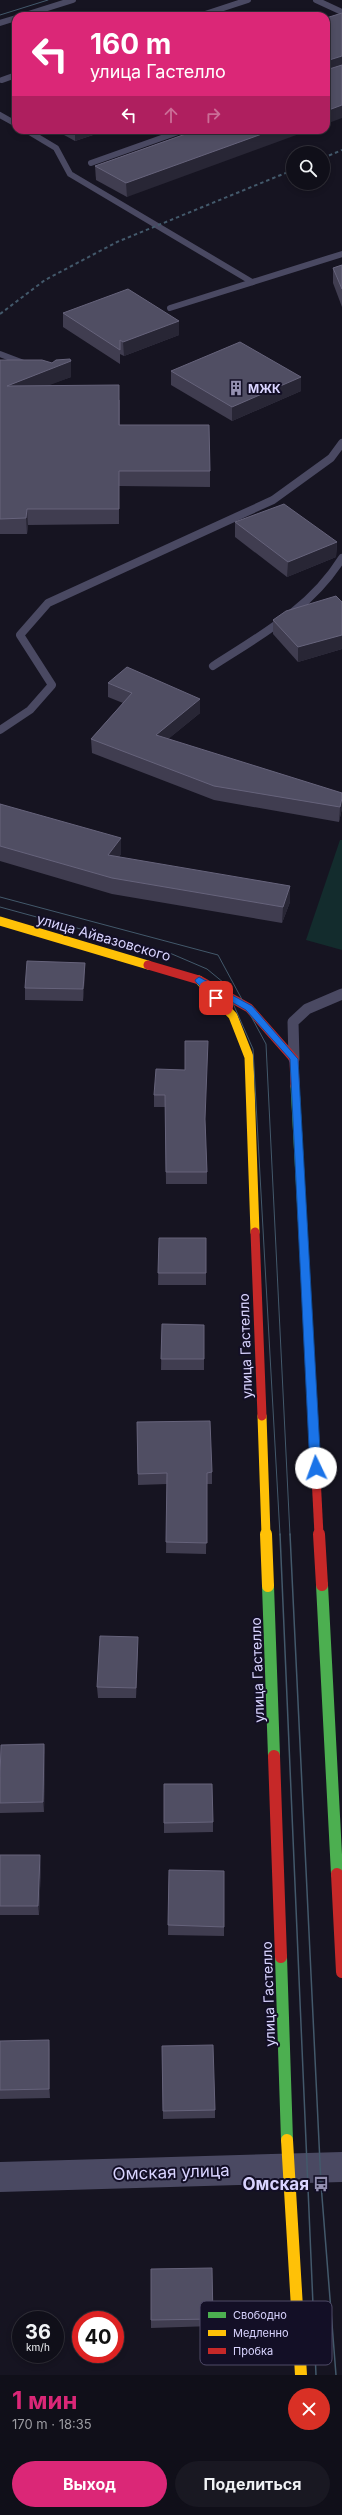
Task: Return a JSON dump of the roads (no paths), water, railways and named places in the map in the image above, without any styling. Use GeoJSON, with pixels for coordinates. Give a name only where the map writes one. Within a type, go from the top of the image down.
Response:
{"type":"FeatureCollection","features":[{"type":"Feature","properties":{"kind":"street","name":"улица Айвазовского"},"geometry":{"type":"LineString","coordinates":[[0,921],[199,980],[249,1008],[294,1059]]}},
{"type":"Feature","properties":{"kind":"street","name":"улица Гастелло"},"geometry":{"type":"LineString","coordinates":[[199,980],[233,1016],[249,1057],[288,2168],[296,2301]]}},
{"type":"Feature","properties":{"kind":"street"},"geometry":{"type":"LineString","coordinates":[[294,1059],[342,1972]]}},
{"type":"Feature","properties":{"kind":"street","name":"Омская улица"},"geometry":{"type":"LineString","coordinates":[[0,2178],[342,2167]]}},
{"type":"Feature","properties":{"kind":"street","name":"улица Гастелло"},"geometry":{"type":"LineString","coordinates":[[300,2365],[301,2375]]}},
{"type":"Feature","properties":{"kind":"lane"},"geometry":{"type":"LineString","coordinates":[[35,12],[73,0]]}},
{"type":"Feature","properties":{"kind":"lane"},"geometry":{"type":"LineString","coordinates":[[210,12],[248,0]]}},
{"type":"Feature","properties":{"kind":"lane"},"geometry":{"type":"LineString","coordinates":[[316,0],[342,12]]}},
{"type":"Feature","properties":{"kind":"lane"},"geometry":{"type":"LineString","coordinates":[[0,23],[12,19]]}},
{"type":"Feature","properties":{"kind":"lane"},"geometry":{"type":"LineString","coordinates":[[2,80],[12,76]]}},
{"type":"Feature","properties":{"kind":"lane"},"geometry":{"type":"LineString","coordinates":[[0,115],[12,122]]}},
{"type":"Feature","properties":{"kind":"lane"},"geometry":{"type":"LineString","coordinates":[[33,134],[56,148],[70,174],[252,282]]}},
{"type":"Feature","properties":{"kind":"lane"},"geometry":{"type":"LineString","coordinates":[[91,163],[173,134]]}},
{"type":"Feature","properties":{"kind":"lane"},"geometry":{"type":"LineString","coordinates":[[170,308],[342,254]]}},
{"type":"Feature","properties":{"kind":"lane"},"geometry":{"type":"LineString","coordinates":[[0,354],[37,368]]}},
{"type":"Feature","properties":{"kind":"lane"},"geometry":{"type":"LineString","coordinates":[[0,730],[30,710],[52,686],[20,635],[48,603],[273,500],[331,458],[342,443]]}},
{"type":"Feature","properties":{"kind":"lane"},"geometry":{"type":"LineString","coordinates":[[213,666],[295,612],[333,575],[342,558]]}},
{"type":"Feature","properties":{"kind":"lane"},"geometry":{"type":"LineString","coordinates":[[294,1059],[293,1022],[307,1009],[342,994]]}},
{"type":"Feature","properties":{"kind":"tram line"},"geometry":{"type":"LineString","coordinates":[[0,15],[48,0]]}},
{"type":"Feature","properties":{"kind":"tram line"},"geometry":{"type":"LineString","coordinates":[[0,897],[218,955],[266,1044],[290,1535]]}},
{"type":"Feature","properties":{"kind":"tram line"},"geometry":{"type":"LineString","coordinates":[[0,907],[172,954],[207,969],[224,983],[253,1049],[280,1535]]}},
{"type":"Feature","properties":{"kind":"tram line"},"geometry":{"type":"LineString","coordinates":[[280,1534],[313,2301]]}},
{"type":"Feature","properties":{"kind":"tram line"},"geometry":{"type":"LineString","coordinates":[[290,1534],[321,2184],[330,2301]]}},
{"type":"Feature","properties":{"kind":"tram line"},"geometry":{"type":"LineString","coordinates":[[332,2324],[336,2375]]}},
{"type":"Feature","properties":{"kind":"tram line"},"geometry":{"type":"LineString","coordinates":[[316,2365],[316,2375]]}},
{"type":"Feature","properties":{"kind":"railway"},"geometry":{"type":"LineString","coordinates":[[330,155],[342,150]]}},
{"type":"Feature","properties":{"kind":"railway"},"geometry":{"type":"LineString","coordinates":[[0,314],[45,280],[117,242],[286,173]]}},
{"type":"Feature","properties":{"kind":"place","name":"МЖК"},"geometry":{"type":"Point","coordinates":[236,388]}},
{"type":"Feature","properties":{"kind":"place","name":"Омская"},"geometry":{"type":"Point","coordinates":[321,2184]}}]}
